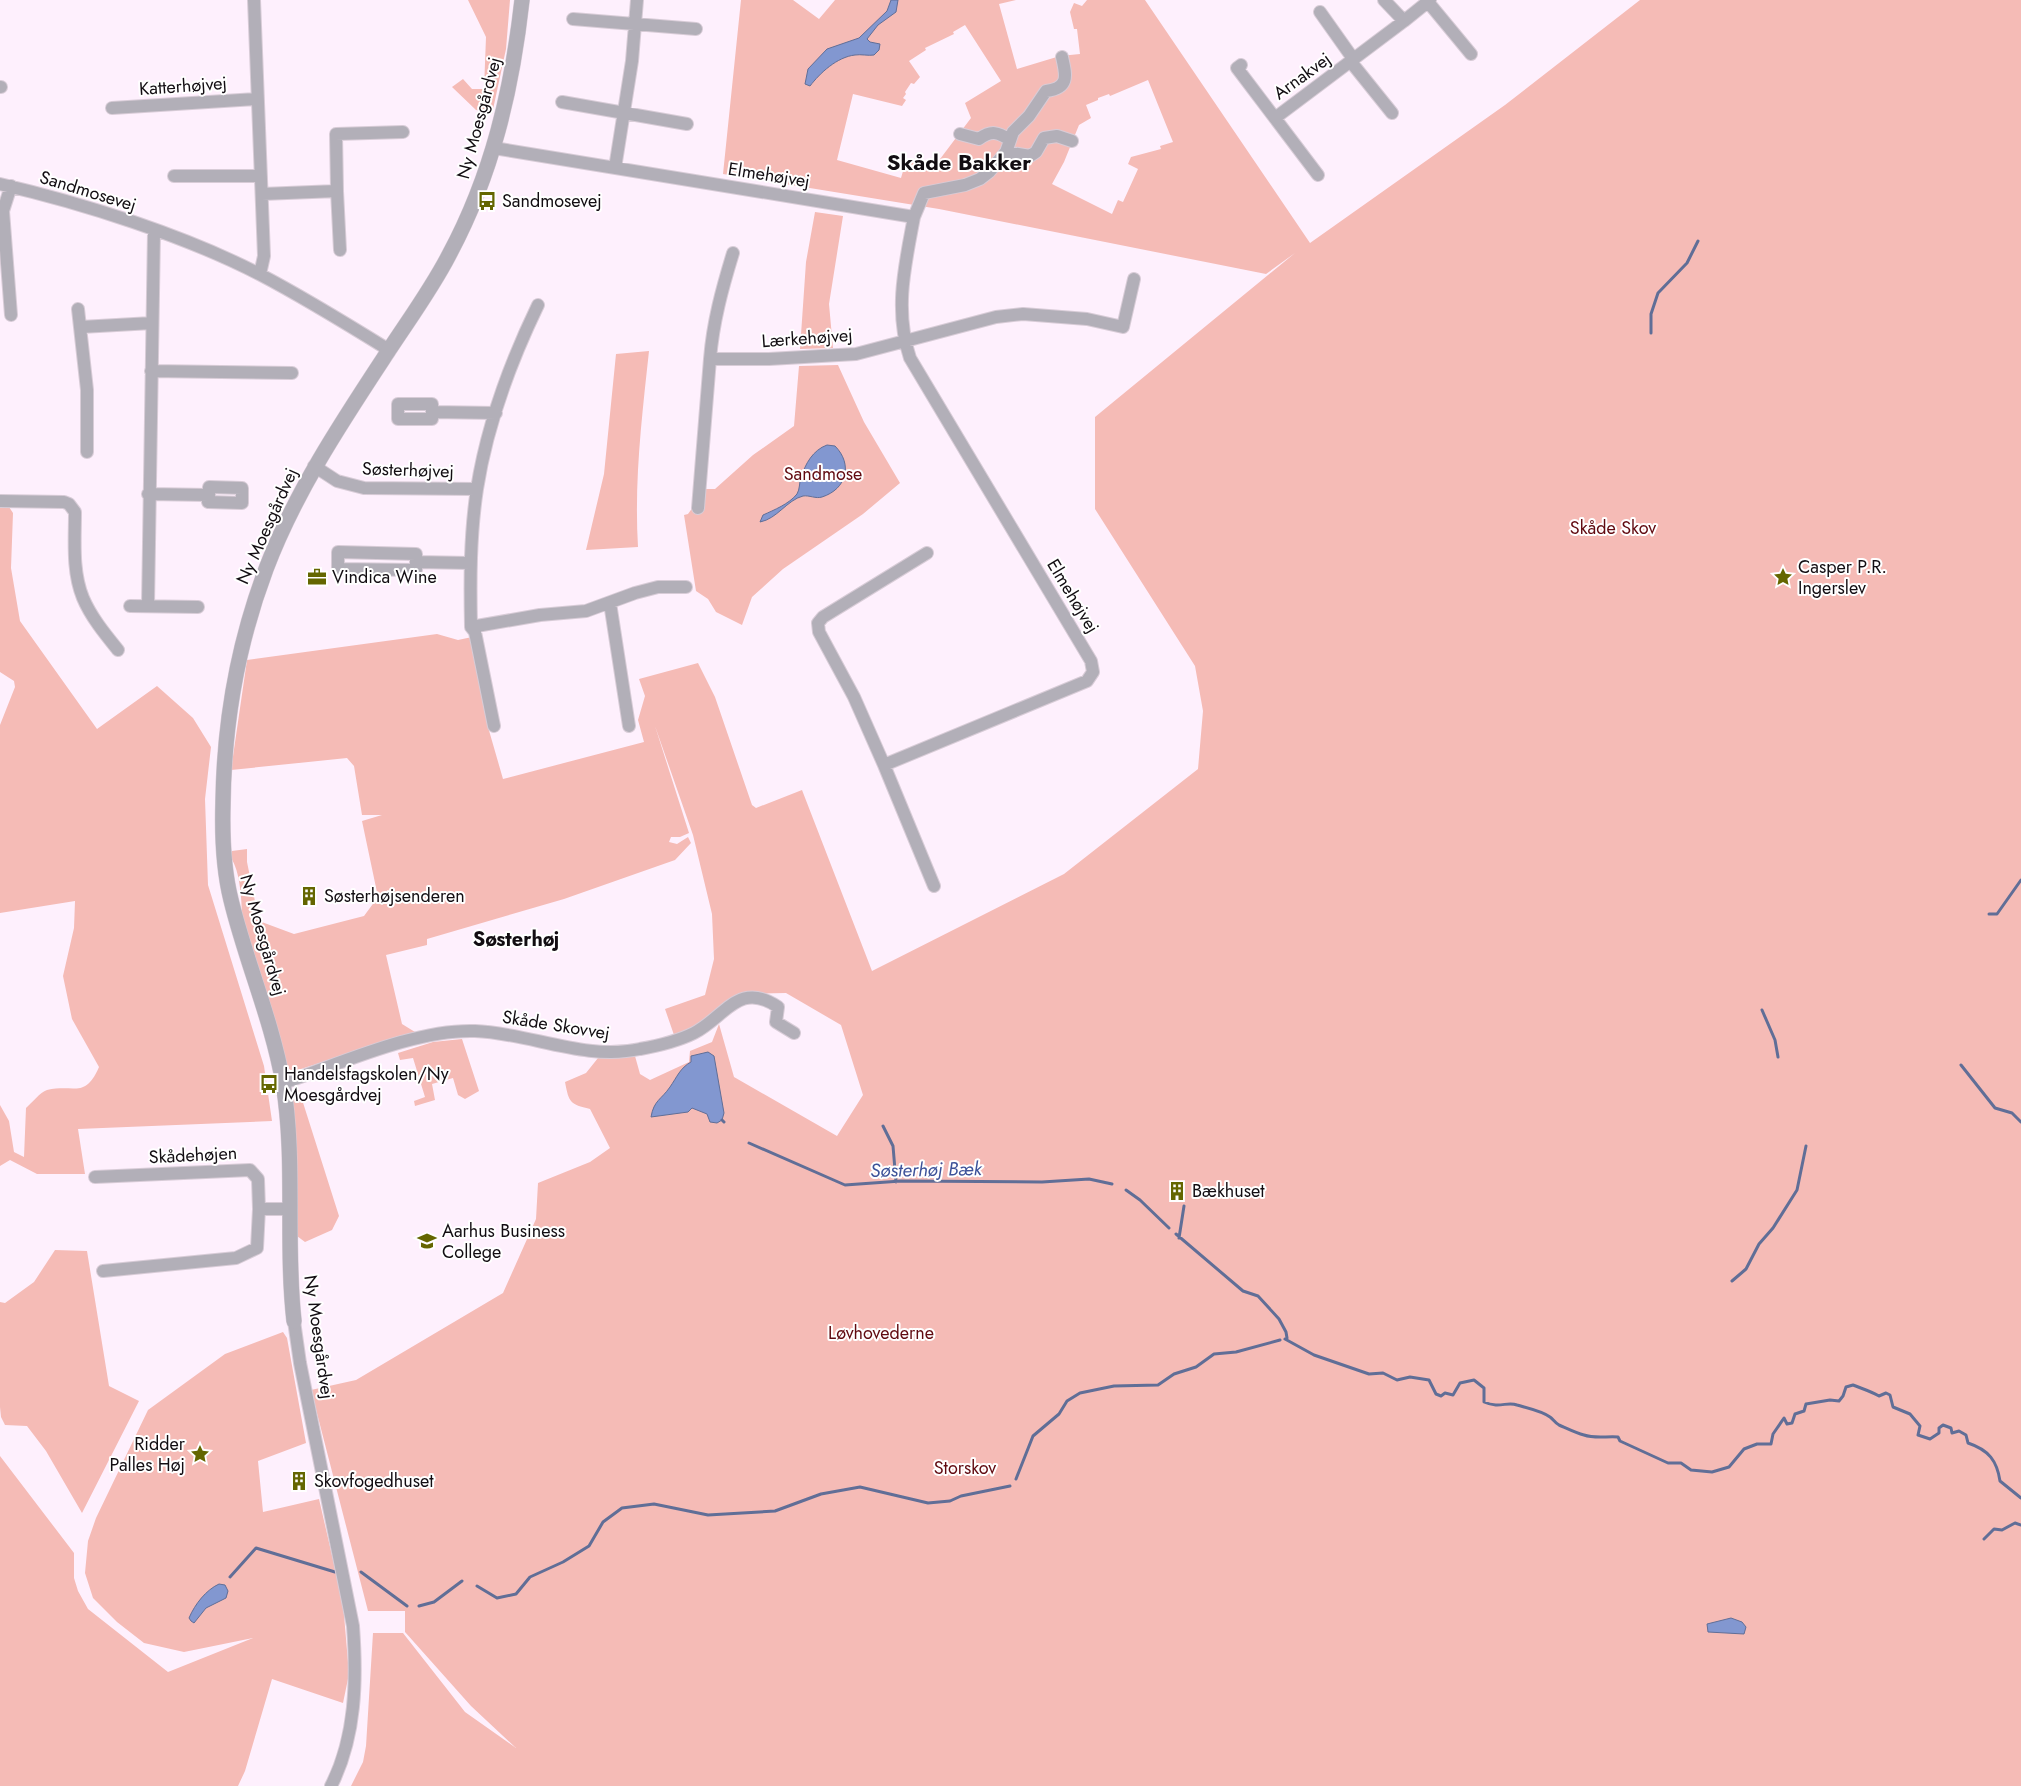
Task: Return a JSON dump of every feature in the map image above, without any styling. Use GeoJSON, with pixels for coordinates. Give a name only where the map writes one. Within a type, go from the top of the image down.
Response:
{"type":"FeatureCollection","features":[{"type":"Feature","properties":{"kind":"street"},"geometry":{"type":"LineString","coordinates":[[254,0],[264,256],[260,274]]}},
{"type":"Feature","properties":{"kind":"street","name":"Ny Moesgårdvej"},"geometry":{"type":"LineString","coordinates":[[331,1786],[341,1766],[349,1738],[356,1666],[353,1626],[300,1363],[294,1321],[290,1287],[291,1210],[289,1142],[283,1082],[260,993],[230,896],[222,844],[227,719],[238,660],[252,608],[275,549],[314,466],[449,255],[482,185],[508,98],[522,0]]}},
{"type":"Feature","properties":{"kind":"street"},"geometry":{"type":"LineString","coordinates":[[615,168],[625,113],[636,24],[637,0]]}},
{"type":"Feature","properties":{"kind":"street"},"geometry":{"type":"LineString","coordinates":[[1384,0],[1404,21]]}},
{"type":"Feature","properties":{"kind":"street","name":"Arnakvej"},"geometry":{"type":"LineString","coordinates":[[1275,118],[1429,1],[1471,54]]}},
{"type":"Feature","properties":{"kind":"street","name":"Arnakvej"},"geometry":{"type":"LineString","coordinates":[[1320,12],[1352,61],[1392,114]]}},
{"type":"Feature","properties":{"kind":"street"},"geometry":{"type":"LineString","coordinates":[[573,19],[696,29]]}},
{"type":"Feature","properties":{"kind":"street"},"geometry":{"type":"LineString","coordinates":[[914,216],[924,193],[965,185],[980,179],[989,172],[1008,146],[1013,132],[1029,116],[1046,91],[1057,90],[1064,83],[1066,76],[1062,57]]}},
{"type":"Feature","properties":{"kind":"street","name":"Arnakvej"},"geometry":{"type":"LineString","coordinates":[[1240,65],[1237,68],[1318,175]]}},
{"type":"Feature","properties":{"kind":"street","name":"Katterhøjvej"},"geometry":{"type":"LineString","coordinates":[[112,108],[257,99]]}},
{"type":"Feature","properties":{"kind":"street"},"geometry":{"type":"LineString","coordinates":[[562,102],[687,124]]}},
{"type":"Feature","properties":{"kind":"street"},"geometry":{"type":"LineString","coordinates":[[340,250],[336,134],[403,132]]}},
{"type":"Feature","properties":{"kind":"street"},"geometry":{"type":"LineString","coordinates":[[960,134],[979,139],[991,132],[1000,133],[1008,146],[1030,156],[1036,152],[1044,138],[1050,136],[1072,142]]}},
{"type":"Feature","properties":{"kind":"street","name":"Elmehøjvej"},"geometry":{"type":"LineString","coordinates":[[494,148],[914,216],[901,292],[904,340],[910,358],[1048,587],[1091,661],[1093,672],[1087,681],[884,765]]}},
{"type":"Feature","properties":{"kind":"street"},"geometry":{"type":"LineString","coordinates":[[174,176],[261,176]]}},
{"type":"Feature","properties":{"kind":"street","name":"Sandmosevej"},"geometry":{"type":"LineString","coordinates":[[11,315],[4,272],[3,211],[5,185],[154,231],[260,274],[329,312],[389,350]]}},
{"type":"Feature","properties":{"kind":"street"},"geometry":{"type":"LineString","coordinates":[[262,194],[337,191]]}},
{"type":"Feature","properties":{"kind":"street"},"geometry":{"type":"LineString","coordinates":[[148,606],[148,494],[154,231]]}},
{"type":"Feature","properties":{"kind":"street"},"geometry":{"type":"LineString","coordinates":[[698,508],[712,329],[718,299],[733,253]]}},
{"type":"Feature","properties":{"kind":"street"},"geometry":{"type":"LineString","coordinates":[[904,340],[996,317],[1023,314],[1086,319],[1123,327],[1134,279]]}},
{"type":"Feature","properties":{"kind":"street","name":"Søsterhøjvej"},"geometry":{"type":"LineString","coordinates":[[494,726],[475,632],[471,627],[470,563],[477,489],[496,413],[518,347],[538,305]]}},
{"type":"Feature","properties":{"kind":"street"},"geometry":{"type":"LineString","coordinates":[[78,309],[87,390],[87,452]]}},
{"type":"Feature","properties":{"kind":"street"},"geometry":{"type":"LineString","coordinates":[[81,327],[152,323]]}},
{"type":"Feature","properties":{"kind":"street","name":"Lærkehøjvej"},"geometry":{"type":"LineString","coordinates":[[710,359],[769,359],[848,355],[880,349],[904,340]]}},
{"type":"Feature","properties":{"kind":"street"},"geometry":{"type":"LineString","coordinates":[[151,371],[292,373]]}},
{"type":"Feature","properties":{"kind":"street"},"geometry":{"type":"LineString","coordinates":[[432,412],[496,413]]}},
{"type":"Feature","properties":{"kind":"street","name":"Søsterhøjvej"},"geometry":{"type":"LineString","coordinates":[[314,466],[337,481],[364,488],[477,489]]}},
{"type":"Feature","properties":{"kind":"street"},"geometry":{"type":"LineString","coordinates":[[148,494],[209,496]]}},
{"type":"Feature","properties":{"kind":"street"},"geometry":{"type":"LineString","coordinates":[[0,501],[64,502],[73,508],[75,512],[75,560],[83,597],[93,616],[118,650]]}},
{"type":"Feature","properties":{"kind":"street"},"geometry":{"type":"LineString","coordinates":[[338,552],[416,554],[416,562],[416,570],[338,569],[338,552]]}},
{"type":"Feature","properties":{"kind":"street"},"geometry":{"type":"LineString","coordinates":[[927,553],[823,617],[818,623],[819,632],[854,697],[884,765],[934,886]]}},
{"type":"Feature","properties":{"kind":"street"},"geometry":{"type":"LineString","coordinates":[[416,562],[470,563]]}},
{"type":"Feature","properties":{"kind":"street"},"geometry":{"type":"LineString","coordinates":[[471,627],[540,615],[586,611],[635,593],[658,587],[686,587]]}},
{"type":"Feature","properties":{"kind":"street"},"geometry":{"type":"LineString","coordinates":[[610,603],[629,726]]}},
{"type":"Feature","properties":{"kind":"street"},"geometry":{"type":"LineString","coordinates":[[130,606],[198,607]]}},
{"type":"Feature","properties":{"kind":"street","name":"Skåde Skovvej"},"geometry":{"type":"LineString","coordinates":[[283,1082],[427,1036],[453,1032],[475,1031],[515,1036],[594,1052],[638,1050],[693,1033],[712,1021],[731,1004],[754,997],[766,999],[778,1007],[776,1022],[794,1033]]}},
{"type":"Feature","properties":{"kind":"street","name":"Skådehøjen"},"geometry":{"type":"LineString","coordinates":[[95,1177],[250,1170],[258,1179],[257,1248],[236,1258],[103,1271]]}},
{"type":"Feature","properties":{"kind":"street"},"geometry":{"type":"LineString","coordinates":[[259,1209],[291,1210]]}},
{"type":"Feature","properties":{"kind":"green space"},"geometry":{"type":"Polygon","coordinates":[[[468,0],[510,0],[506,49],[492,114],[476,110],[452,87],[463,79],[472,89],[484,89],[486,37],[468,0]]]}},
{"type":"Feature","properties":{"kind":"green space"},"geometry":{"type":"Polygon","coordinates":[[[741,0],[793,0],[819,19],[835,0],[1016,0],[999,4],[1017,69],[1060,56],[1080,54],[1077,29],[1074,29],[1070,12],[1074,3],[1082,6],[1087,0],[1145,0],[1310,243],[1505,105],[1640,0],[2021,0],[2021,1786],[351,1786],[363,1762],[366,1746],[373,1633],[403,1633],[465,1712],[516,1748],[471,1706],[405,1632],[405,1611],[368,1611],[311,1390],[356,1380],[503,1293],[536,1219],[538,1183],[590,1162],[610,1148],[590,1109],[574,1104],[569,1098],[565,1082],[586,1073],[598,1058],[635,1056],[640,1074],[650,1080],[689,1062],[690,1051],[712,1042],[719,1024],[734,1077],[837,1136],[863,1095],[841,1025],[786,993],[739,994],[697,1025],[674,1035],[665,1009],[705,995],[714,959],[712,914],[693,835],[655,726],[689,833],[680,837],[671,837],[669,842],[677,844],[688,837],[691,843],[675,860],[564,899],[427,939],[427,945],[386,955],[402,1024],[415,1032],[292,1071],[284,1065],[242,923],[240,888],[237,870],[230,857],[232,851],[247,849],[247,862],[259,921],[294,934],[364,916],[378,897],[362,821],[382,815],[362,815],[354,766],[347,758],[231,770],[247,660],[437,634],[458,640],[472,637],[488,727],[503,779],[644,742],[638,720],[645,696],[639,679],[698,663],[715,697],[752,805],[756,808],[802,790],[872,971],[1064,874],[1198,769],[1203,711],[1195,666],[1095,509],[1095,417],[1295,253],[1266,274],[939,209],[723,174],[741,0]],[[965,25],[953,32],[954,34],[925,48],[926,50],[909,61],[920,77],[914,84],[911,83],[905,92],[906,94],[903,98],[906,100],[902,106],[853,94],[837,160],[901,178],[906,161],[919,163],[931,171],[971,118],[965,103],[1001,81],[965,25]],[[1148,80],[1110,96],[1109,94],[1098,98],[1098,100],[1086,105],[1091,118],[1079,125],[1064,162],[1052,184],[1112,214],[1118,200],[1123,202],[1138,169],[1128,164],[1131,157],[1161,149],[1160,146],[1173,142],[1148,80]]]}},
{"type":"Feature","properties":{"kind":"green space"},"geometry":{"type":"Polygon","coordinates":[[[815,212],[843,216],[829,304],[833,348],[800,349],[806,262],[815,212]]]}},
{"type":"Feature","properties":{"kind":"green space"},"geometry":{"type":"Polygon","coordinates":[[[649,351],[638,473],[638,547],[586,550],[604,474],[616,354],[649,351]]]}},
{"type":"Feature","properties":{"kind":"green space","name":"Sandmose"},"geometry":{"type":"Polygon","coordinates":[[[838,365],[864,422],[900,483],[863,514],[783,569],[752,597],[742,625],[716,612],[708,599],[696,591],[684,515],[688,514],[706,489],[715,489],[753,455],[794,426],[799,366],[838,365]]]}},
{"type":"Feature","properties":{"kind":"green space"},"geometry":{"type":"Polygon","coordinates":[[[9,507],[13,513],[11,568],[20,621],[97,729],[157,686],[193,718],[211,747],[205,799],[208,885],[264,1066],[272,1121],[78,1129],[85,1174],[37,1174],[10,1160],[0,1166],[0,1105],[9,1121],[14,1152],[24,1157],[26,1108],[44,1091],[84,1087],[94,1077],[99,1067],[72,1019],[63,976],[74,928],[75,901],[0,913],[0,725],[15,687],[14,681],[0,672],[0,508],[9,507]]]}},
{"type":"Feature","properties":{"kind":"green space"},"geometry":{"type":"Polygon","coordinates":[[[462,1039],[479,1091],[465,1099],[458,1095],[453,1078],[432,1084],[435,1100],[415,1106],[414,1101],[425,1097],[413,1058],[400,1060],[398,1053],[433,1042],[462,1039]]]}},
{"type":"Feature","properties":{"kind":"green space"},"geometry":{"type":"Polygon","coordinates":[[[299,1090],[339,1216],[332,1230],[305,1242],[297,1236],[291,1096],[294,1091],[299,1090]]]}},
{"type":"Feature","properties":{"kind":"green space"},"geometry":{"type":"Polygon","coordinates":[[[55,1250],[87,1251],[109,1386],[139,1401],[82,1513],[46,1451],[27,1426],[5,1425],[1,1417],[0,1302],[5,1303],[34,1282],[55,1250]]]}},
{"type":"Feature","properties":{"kind":"green space"},"geometry":{"type":"Polygon","coordinates":[[[283,1332],[287,1338],[306,1443],[258,1461],[263,1512],[319,1499],[343,1603],[349,1674],[343,1703],[272,1679],[245,1771],[238,1786],[0,1786],[0,1456],[74,1553],[74,1578],[78,1591],[88,1609],[168,1672],[253,1638],[184,1652],[144,1643],[117,1622],[93,1598],[85,1573],[88,1541],[96,1518],[148,1410],[225,1354],[283,1332]]]}},
{"type":"Feature","properties":{"kind":"water"},"geometry":{"type":"Polygon","coordinates":[[[891,0],[898,0],[896,12],[878,25],[867,39],[870,42],[880,44],[879,50],[874,55],[848,56],[835,62],[810,86],[805,84],[808,69],[827,49],[859,38],[887,11],[891,0]]]}},
{"type":"Feature","properties":{"kind":"water"},"geometry":{"type":"Polygon","coordinates":[[[827,445],[835,446],[844,460],[845,475],[837,488],[822,497],[803,496],[797,498],[772,517],[760,522],[763,515],[794,498],[799,490],[800,480],[807,463],[818,450],[827,445]]]}},
{"type":"Feature","properties":{"kind":"water"},"geometry":{"type":"Polygon","coordinates":[[[708,1052],[714,1056],[724,1113],[722,1120],[717,1123],[710,1122],[707,1114],[692,1108],[688,1112],[651,1117],[656,1103],[681,1070],[691,1062],[691,1056],[708,1052]]]}},
{"type":"Feature","properties":{"kind":"water"},"geometry":{"type":"Polygon","coordinates":[[[219,1584],[225,1585],[228,1591],[226,1598],[206,1608],[194,1623],[191,1621],[189,1618],[194,1608],[205,1594],[219,1584]]]}},
{"type":"Feature","properties":{"kind":"water"},"geometry":{"type":"Polygon","coordinates":[[[1731,1618],[1742,1622],[1746,1627],[1744,1634],[1708,1632],[1707,1624],[1731,1618]]]}},
{"type":"Feature","properties":{"kind":"waterway"},"geometry":{"type":"LineString","coordinates":[[1651,333],[1651,314],[1658,293],[1687,263],[1698,241]]}},
{"type":"Feature","properties":{"kind":"waterway"},"geometry":{"type":"LineString","coordinates":[[1989,914],[1997,914],[2021,880]]}},
{"type":"Feature","properties":{"kind":"waterway"},"geometry":{"type":"LineString","coordinates":[[1762,1010],[1775,1040],[1778,1057]]}},
{"type":"Feature","properties":{"kind":"waterway"},"geometry":{"type":"LineString","coordinates":[[1961,1065],[1995,1108],[2012,1113],[2021,1122]]}},
{"type":"Feature","properties":{"kind":"waterway"},"geometry":{"type":"LineString","coordinates":[[883,1126],[893,1146],[896,1182]]}},
{"type":"Feature","properties":{"kind":"waterway","name":"Søsterhøj Bæk"},"geometry":{"type":"LineString","coordinates":[[749,1143],[845,1185],[901,1181],[1042,1182],[1089,1179],[1112,1184]]}},
{"type":"Feature","properties":{"kind":"waterway"},"geometry":{"type":"LineString","coordinates":[[1732,1281],[1746,1269],[1759,1244],[1773,1228],[1797,1190],[1806,1146]]}},
{"type":"Feature","properties":{"kind":"waterway","name":"Søsterhøj Bæk"},"geometry":{"type":"LineString","coordinates":[[1126,1190],[1140,1200],[1169,1228]]}},
{"type":"Feature","properties":{"kind":"waterway"},"geometry":{"type":"LineString","coordinates":[[1179,1238],[1184,1206]]}},
{"type":"Feature","properties":{"kind":"waterway","name":"Søsterhøj Bæk"},"geometry":{"type":"LineString","coordinates":[[1176,1234],[1243,1291],[1258,1296],[1279,1319],[1287,1338]]}},
{"type":"Feature","properties":{"kind":"waterway","name":"Søsterhøj Bæk"},"geometry":{"type":"LineString","coordinates":[[1285,1339],[1314,1355],[1369,1374],[1383,1373],[1397,1380],[1410,1377],[1429,1380],[1436,1394],[1441,1396],[1445,1393],[1453,1395],[1460,1383],[1474,1380],[1484,1388],[1484,1402],[1495,1405],[1513,1404],[1534,1410],[1547,1415],[1559,1425],[1578,1433],[1592,1437],[1618,1437],[1620,1441],[1668,1463],[1681,1463],[1691,1470],[1712,1472],[1729,1467],[1744,1449],[1757,1444],[1771,1444],[1773,1434],[1784,1418],[1787,1424],[1792,1423],[1795,1414],[1804,1411],[1806,1404],[1830,1400],[1839,1401],[1846,1387],[1853,1385],[1879,1396],[1886,1393],[1890,1395],[1893,1407],[1910,1414],[1920,1426],[1918,1435],[1930,1439],[1939,1433],[1939,1428],[1943,1425],[1951,1428],[1952,1433],[1959,1431],[1966,1435],[1968,1443],[1981,1449],[1991,1457],[1997,1468],[2000,1481],[2021,1498]]}},
{"type":"Feature","properties":{"kind":"waterway"},"geometry":{"type":"LineString","coordinates":[[1016,1479],[1033,1436],[1059,1414],[1067,1401],[1080,1393],[1114,1386],[1158,1385],[1174,1374],[1196,1367],[1214,1354],[1236,1352],[1280,1340]]}},
{"type":"Feature","properties":{"kind":"waterway"},"geometry":{"type":"LineString","coordinates":[[477,1586],[497,1598],[516,1594],[530,1577],[563,1562],[589,1546],[603,1522],[622,1508],[654,1504],[708,1515],[775,1511],[821,1494],[860,1487],[928,1503],[950,1501],[961,1496],[1010,1486]]}},
{"type":"Feature","properties":{"kind":"waterway"},"geometry":{"type":"LineString","coordinates":[[1984,1539],[1994,1529],[2002,1530],[2015,1523],[2021,1525]]}},
{"type":"Feature","properties":{"kind":"waterway"},"geometry":{"type":"LineString","coordinates":[[230,1577],[256,1548],[335,1572]]}},
{"type":"Feature","properties":{"kind":"waterway"},"geometry":{"type":"LineString","coordinates":[[361,1572],[407,1606]]}},
{"type":"Feature","properties":{"kind":"waterway"},"geometry":{"type":"LineString","coordinates":[[419,1606],[434,1602],[462,1581]]}},
{"type":"Feature","properties":{"kind":"place","name":"Sandmosevej"},"geometry":{"type":"Point","coordinates":[487,201]}},
{"type":"Feature","properties":{"kind":"place","name":"Vindica Wine"},"geometry":{"type":"Point","coordinates":[317,577]}},
{"type":"Feature","properties":{"kind":"place","name":"Casper P.R. Ingerslev"},"geometry":{"type":"Point","coordinates":[1783,577]}},
{"type":"Feature","properties":{"kind":"place","name":"Søsterhøjsenderen"},"geometry":{"type":"Point","coordinates":[309,896]}},
{"type":"Feature","properties":{"kind":"place","name":"Handelsfagskolen/Ny Moesgårdvej"},"geometry":{"type":"Point","coordinates":[269,1084]}},
{"type":"Feature","properties":{"kind":"place","name":"Bækhuset"},"geometry":{"type":"Point","coordinates":[1177,1191]}},
{"type":"Feature","properties":{"kind":"place","name":"Aarhus Business College"},"geometry":{"type":"Point","coordinates":[427,1241]}},
{"type":"Feature","properties":{"kind":"place","name":"Ridder Palles Høj"},"geometry":{"type":"Point","coordinates":[200,1454]}},
{"type":"Feature","properties":{"kind":"place","name":"Skovfogedhuset"},"geometry":{"type":"Point","coordinates":[299,1481]}},
{"type":"Feature","properties":{"kind":"district","name":"Skåde Bakker"},"geometry":{"type":"Point","coordinates":[959,162]}},
{"type":"Feature","properties":{"kind":"district","name":"Søsterhøj"},"geometry":{"type":"Point","coordinates":[516,939]}},
{"type":"Feature","properties":{"kind":"park label","name":"Skåde Skov"},"geometry":{"type":"Point","coordinates":[1613,528]}},
{"type":"Feature","properties":{"kind":"park label","name":"Løvhovederne"},"geometry":{"type":"Point","coordinates":[881,1333]}},
{"type":"Feature","properties":{"kind":"park label","name":"Storskov"},"geometry":{"type":"Point","coordinates":[965,1468]}}]}
